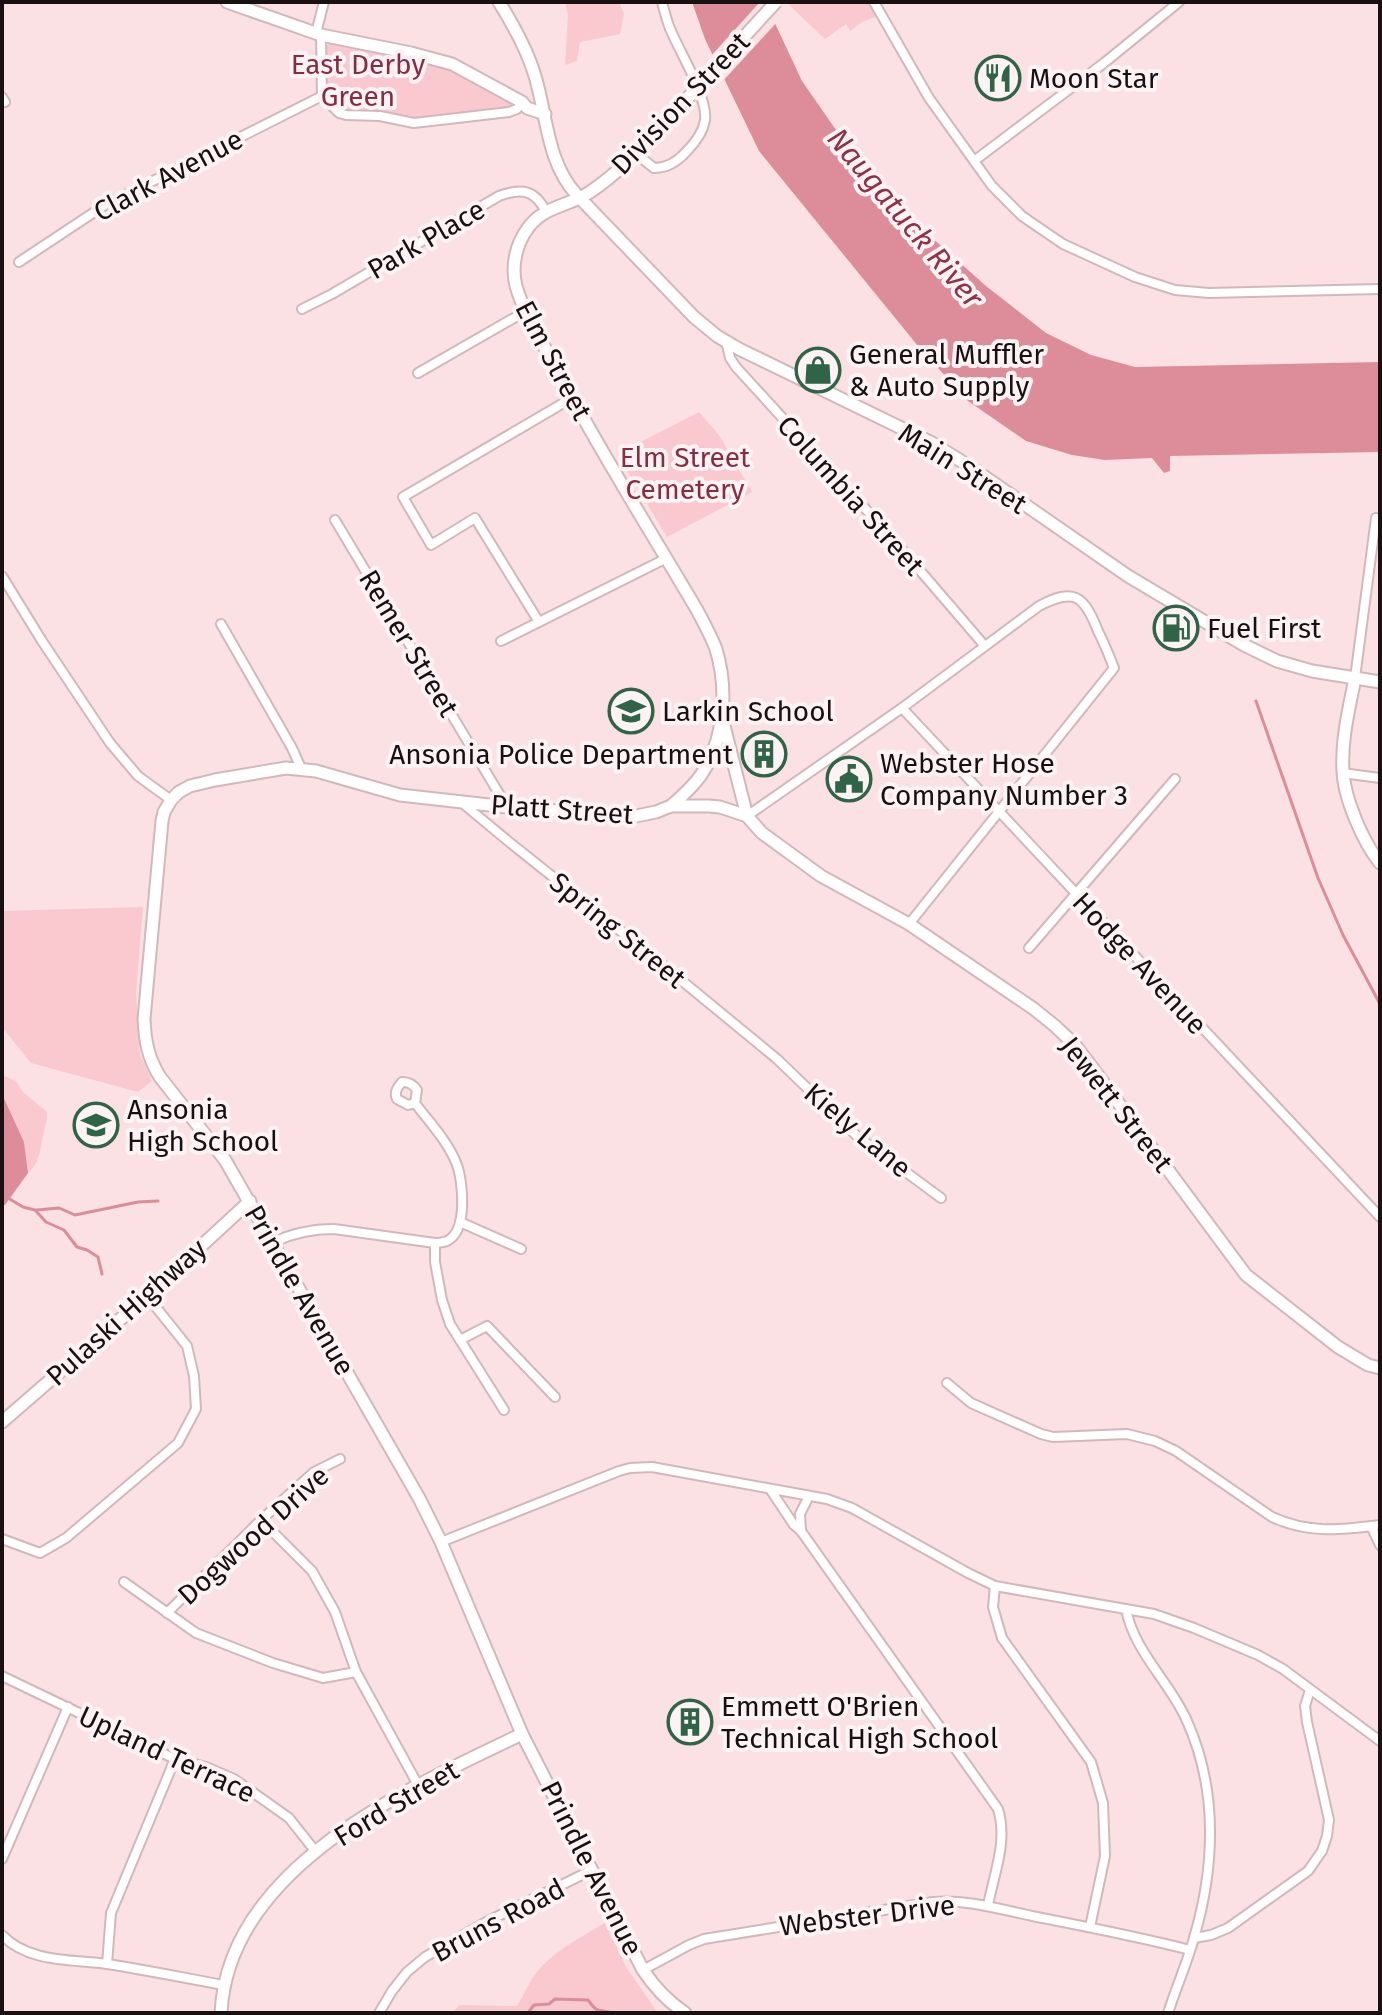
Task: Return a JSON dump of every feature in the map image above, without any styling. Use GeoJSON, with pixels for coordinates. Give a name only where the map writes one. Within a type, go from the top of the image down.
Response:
{"type":"FeatureCollection","features":[{"type":"Feature","properties":{"kind":"main road"},"geometry":{"type":"LineString","coordinates":[[227,2],[318,34],[452,64],[522,102],[527,108],[545,114]]}},
{"type":"Feature","properties":{"kind":"main road","name":"Main Street"},"geometry":{"type":"LineString","coordinates":[[499,2],[524,45],[559,170],[567,183],[711,332],[932,443],[1128,576],[1244,645],[1277,661],[1312,671],[1380,682]]}},
{"type":"Feature","properties":{"kind":"main road","name":"Division Street"},"geometry":{"type":"LineString","coordinates":[[579,198],[609,177],[635,153],[776,2]]}},
{"type":"Feature","properties":{"kind":"main road"},"geometry":{"type":"LineString","coordinates":[[522,102],[541,100]]}},
{"type":"Feature","properties":{"kind":"main road","name":"Elm Street"},"geometry":{"type":"LineString","coordinates":[[579,198],[546,212],[529,225],[516,254],[515,277],[526,311],[572,398],[697,610],[715,647],[722,674],[721,714],[714,750],[692,787],[671,806]]}},
{"type":"Feature","properties":{"kind":"main road"},"geometry":{"type":"LineString","coordinates":[[1355,678],[1345,730],[1342,773],[1354,816],[1380,863]]}},
{"type":"Feature","properties":{"kind":"main road","name":"Elm Street"},"geometry":{"type":"LineString","coordinates":[[721,714],[747,816]]}},
{"type":"Feature","properties":{"kind":"main road","name":"Platt Street"},"geometry":{"type":"LineString","coordinates":[[171,800],[179,792],[201,782],[301,768],[384,791],[507,807],[631,817],[671,806],[720,807],[747,816]]}},
{"type":"Feature","properties":{"kind":"main road","name":"Prindle Avenue"},"geometry":{"type":"LineString","coordinates":[[171,800],[164,812],[159,844],[145,1005],[144,1033],[151,1063],[225,1160],[419,1498],[441,1542],[522,1734],[643,1970],[665,1997],[685,2013]]}},
{"type":"Feature","properties":{"kind":"main road","name":"Jewett Street"},"geometry":{"type":"LineString","coordinates":[[747,816],[762,833],[821,876],[909,924],[1055,1026],[1075,1045],[1246,1275],[1338,1347],[1368,1365],[1380,1368]]}},
{"type":"Feature","properties":{"kind":"main road","name":"Pulaski Highway"},"geometry":{"type":"LineString","coordinates":[[2,1422],[250,1201]]}},
{"type":"Feature","properties":{"kind":"main road","name":"Ford Street"},"geometry":{"type":"LineString","coordinates":[[221,2013],[224,1985],[239,1942],[263,1904],[316,1852],[368,1813],[522,1734]]}},
{"type":"Feature","properties":{"kind":"street"},"geometry":{"type":"LineString","coordinates":[[324,2],[318,34],[322,96],[339,113],[380,116],[414,123],[509,112],[517,109],[522,102]]}},
{"type":"Feature","properties":{"kind":"street"},"geometry":{"type":"LineString","coordinates":[[635,153],[651,167],[668,166],[690,149],[705,122],[703,102],[662,2]]}},
{"type":"Feature","properties":{"kind":"street"},"geometry":{"type":"LineString","coordinates":[[874,2],[907,64],[992,186],[1022,216],[1063,244],[1135,277],[1175,290],[1209,293],[1380,289]]}},
{"type":"Feature","properties":{"kind":"street"},"geometry":{"type":"LineString","coordinates":[[974,161],[1179,2]]}},
{"type":"Feature","properties":{"kind":"street","name":"Clark Avenue"},"geometry":{"type":"LineString","coordinates":[[19,262],[105,205],[322,96]]}},
{"type":"Feature","properties":{"kind":"street","name":"Park Place"},"geometry":{"type":"LineString","coordinates":[[302,309],[499,196],[526,192],[536,197],[546,212]]}},
{"type":"Feature","properties":{"kind":"street"},"geometry":{"type":"LineString","coordinates":[[418,373],[526,311]]}},
{"type":"Feature","properties":{"kind":"street","name":"Columbia Street"},"geometry":{"type":"LineString","coordinates":[[726,341],[736,367],[893,539],[984,645]]}},
{"type":"Feature","properties":{"kind":"street"},"geometry":{"type":"LineString","coordinates":[[539,622],[475,518],[431,545],[403,497],[572,398]]}},
{"type":"Feature","properties":{"kind":"street"},"geometry":{"type":"LineString","coordinates":[[1355,678],[1376,518]]}},
{"type":"Feature","properties":{"kind":"street","name":"Remer Street"},"geometry":{"type":"LineString","coordinates":[[335,520],[507,807]]}},
{"type":"Feature","properties":{"kind":"street"},"geometry":{"type":"LineString","coordinates":[[501,641],[667,558]]}},
{"type":"Feature","properties":{"kind":"street"},"geometry":{"type":"LineString","coordinates":[[2,576],[110,743],[138,776],[171,800]]}},
{"type":"Feature","properties":{"kind":"street"},"geometry":{"type":"LineString","coordinates":[[747,816],[902,708],[1039,606],[1069,596],[1082,601],[1090,611],[1114,668],[909,924]]}},
{"type":"Feature","properties":{"kind":"street"},"geometry":{"type":"LineString","coordinates":[[221,624],[301,768]]}},
{"type":"Feature","properties":{"kind":"street","name":"Hodge Avenue"},"geometry":{"type":"LineString","coordinates":[[902,708],[1380,1217]]}},
{"type":"Feature","properties":{"kind":"street"},"geometry":{"type":"LineString","coordinates":[[1342,773],[1380,778]]}},
{"type":"Feature","properties":{"kind":"street"},"geometry":{"type":"LineString","coordinates":[[1029,948],[1175,779]]}},
{"type":"Feature","properties":{"kind":"street","name":"Spring Street"},"geometry":{"type":"LineString","coordinates":[[461,801],[777,1059]]}},
{"type":"Feature","properties":{"kind":"street","name":"Kiely Lane"},"geometry":{"type":"LineString","coordinates":[[777,1059],[857,1136],[941,1198]]}},
{"type":"Feature","properties":{"kind":"street"},"geometry":{"type":"LineString","coordinates":[[274,1242],[305,1231],[334,1229],[435,1243],[454,1236],[460,1222],[462,1197],[456,1164],[443,1139],[415,1103]]}},
{"type":"Feature","properties":{"kind":"street"},"geometry":{"type":"LineString","coordinates":[[460,1222],[521,1249]]}},
{"type":"Feature","properties":{"kind":"street"},"geometry":{"type":"LineString","coordinates":[[435,1243],[442,1300],[450,1324],[504,1410]]}},
{"type":"Feature","properties":{"kind":"street"},"geometry":{"type":"LineString","coordinates":[[2,1539],[40,1553],[66,1538],[178,1443],[196,1409],[194,1376],[187,1346],[147,1296]]}},
{"type":"Feature","properties":{"kind":"street"},"geometry":{"type":"LineString","coordinates":[[460,1340],[487,1326],[555,1397]]}},
{"type":"Feature","properties":{"kind":"street"},"geometry":{"type":"LineString","coordinates":[[947,1383],[971,1403],[1041,1434],[1053,1437],[1127,1434],[1155,1441],[1176,1451],[1272,1517],[1316,1530],[1375,1526],[1380,1545]]}},
{"type":"Feature","properties":{"kind":"street","name":"Dogwood Drive"},"geometry":{"type":"LineString","coordinates":[[167,1613],[314,1472],[340,1459]]}},
{"type":"Feature","properties":{"kind":"street"},"geometry":{"type":"LineString","coordinates":[[441,1542],[630,1468],[652,1467],[827,1499],[852,1508],[995,1586],[1170,1619],[1258,1655],[1283,1669],[1380,1741]]}},
{"type":"Feature","properties":{"kind":"street"},"geometry":{"type":"LineString","coordinates":[[770,1489],[998,1809],[1002,1821],[1001,1844],[988,1905]]}},
{"type":"Feature","properties":{"kind":"street"},"geometry":{"type":"LineString","coordinates":[[801,1531],[800,1514],[809,1496]]}},
{"type":"Feature","properties":{"kind":"street"},"geometry":{"type":"LineString","coordinates":[[261,1520],[312,1571],[335,1612],[356,1672],[418,1785]]}},
{"type":"Feature","properties":{"kind":"street"},"geometry":{"type":"LineString","coordinates":[[124,1582],[196,1633],[273,1663],[323,1678],[356,1672]]}},
{"type":"Feature","properties":{"kind":"street"},"geometry":{"type":"LineString","coordinates":[[995,1586],[993,1607],[1002,1638],[1091,1762],[1103,1803],[1105,1856],[1090,1927]]}},
{"type":"Feature","properties":{"kind":"street"},"geometry":{"type":"LineString","coordinates":[[1126,1609],[1134,1638],[1188,1722],[1205,1775],[1209,1801],[1209,1852],[1203,1897],[1194,1938],[1168,2013]]}},
{"type":"Feature","properties":{"kind":"street","name":"Upland Terrace"},"geometry":{"type":"LineString","coordinates":[[2,1676],[175,1759],[234,1779],[289,1818],[316,1852]]}},
{"type":"Feature","properties":{"kind":"street"},"geometry":{"type":"LineString","coordinates":[[1194,1938],[1228,1928],[1308,1871],[1322,1851],[1329,1820],[1307,1722],[1305,1706],[1310,1690]]}},
{"type":"Feature","properties":{"kind":"street"},"geometry":{"type":"LineString","coordinates":[[2,1859],[68,1707]]}},
{"type":"Feature","properties":{"kind":"street"},"geometry":{"type":"LineString","coordinates":[[107,1964],[111,1913],[175,1759]]}},
{"type":"Feature","properties":{"kind":"street","name":"Bruns Road"},"geometry":{"type":"LineString","coordinates":[[379,2013],[400,1981],[425,1957],[488,1921],[592,1870]]}},
{"type":"Feature","properties":{"kind":"street","name":"Webster Drive"},"geometry":{"type":"LineString","coordinates":[[643,1970],[689,1945],[725,1934],[954,1900],[1190,1950]]}},
{"type":"Feature","properties":{"kind":"street"},"geometry":{"type":"LineString","coordinates":[[2,1935],[12,1945],[44,1957],[107,1964],[224,1985]]}},
{"type":"Feature","properties":{"kind":"green space"},"geometry":{"type":"Polygon","coordinates":[[[565,2],[619,2],[624,14],[620,34],[580,42],[577,61],[565,65],[568,15],[565,2]]]}},
{"type":"Feature","properties":{"kind":"green space"},"geometry":{"type":"Polygon","coordinates":[[[786,2],[868,2],[878,16],[850,31],[846,24],[825,39],[786,2]]]}},
{"type":"Feature","properties":{"kind":"green space","name":"East Derby Green"},"geometry":{"type":"Polygon","coordinates":[[[330,43],[453,70],[513,104],[510,108],[433,118],[405,117],[378,111],[346,111],[333,102],[327,88],[325,49],[330,43]]]}},
{"type":"Feature","properties":{"kind":"green space","name":"Elm Street Cemetery"},"geometry":{"type":"Polygon","coordinates":[[[699,412],[719,435],[752,492],[667,537],[617,454],[699,412]]]}},
{"type":"Feature","properties":{"kind":"green space"},"geometry":{"type":"Polygon","coordinates":[[[143,907],[136,993],[140,1055],[152,1081],[138,1092],[31,1063],[2,1027],[2,911],[143,907]]]}},
{"type":"Feature","properties":{"kind":"green space"},"geometry":{"type":"Polygon","coordinates":[[[2,1075],[16,1081],[23,1092],[47,1112],[39,1154],[28,1173],[24,1142],[2,1094],[2,1075]]]}},
{"type":"Feature","properties":{"kind":"green space"},"geometry":{"type":"Polygon","coordinates":[[[606,1922],[626,1967],[658,2013],[453,2013],[459,2005],[517,2006],[544,1964],[560,1950],[606,1922]]]}},
{"type":"Feature","properties":{"kind":"water","name":"Naugatuck River"},"geometry":{"type":"Polygon","coordinates":[[[692,2],[765,2],[802,81],[845,143],[930,236],[986,286],[1046,333],[1091,355],[1135,367],[1380,362],[1380,452],[1170,456],[1170,471],[1164,473],[1152,458],[1105,460],[1072,455],[1026,441],[968,401],[918,346],[759,151],[705,39],[692,2]]]}},
{"type":"Feature","properties":{"kind":"water"},"geometry":{"type":"Polygon","coordinates":[[[2,1094],[24,1142],[28,1173],[5,1205],[2,1204],[2,1094]]]}},
{"type":"Feature","properties":{"kind":"pier"},"geometry":{"type":"Polygon","coordinates":[[[760,2],[769,2],[778,21],[722,82],[710,57],[760,2]]]}},
{"type":"Feature","properties":{"kind":"waterway"},"geometry":{"type":"LineString","coordinates":[[1256,701],[1318,878],[1343,935],[1380,1004]]}},
{"type":"Feature","properties":{"kind":"waterway"},"geometry":{"type":"LineString","coordinates":[[8,1198],[35,1210],[46,1222],[64,1230],[77,1247],[98,1257],[102,1274]]}},
{"type":"Feature","properties":{"kind":"waterway"},"geometry":{"type":"LineString","coordinates":[[37,1210],[59,1208],[75,1215],[158,1201]]}},
{"type":"Feature","properties":{"kind":"waterway"},"geometry":{"type":"LineString","coordinates":[[528,2013],[534,2005],[549,2004],[555,1999],[588,2000],[597,2009],[612,2013]]}},
{"type":"Feature","properties":{"kind":"place","name":"Moon Star"},"geometry":{"type":"Point","coordinates":[998,78]}},
{"type":"Feature","properties":{"kind":"place","name":"General Muffler & Auto Supply"},"geometry":{"type":"Point","coordinates":[818,370]}},
{"type":"Feature","properties":{"kind":"place","name":"Fuel First"},"geometry":{"type":"Point","coordinates":[1176,628]}},
{"type":"Feature","properties":{"kind":"place","name":"Larkin School"},"geometry":{"type":"Point","coordinates":[631,711]}},
{"type":"Feature","properties":{"kind":"place","name":"Ansonia Police Department"},"geometry":{"type":"Point","coordinates":[764,754]}},
{"type":"Feature","properties":{"kind":"place","name":"Webster Hose Company Number 3"},"geometry":{"type":"Point","coordinates":[849,779]}},
{"type":"Feature","properties":{"kind":"place","name":"Ansonia High School"},"geometry":{"type":"Point","coordinates":[96,1125]}},
{"type":"Feature","properties":{"kind":"place","name":"Emmett O'Brien Technical High School"},"geometry":{"type":"Point","coordinates":[690,1722]}}]}
